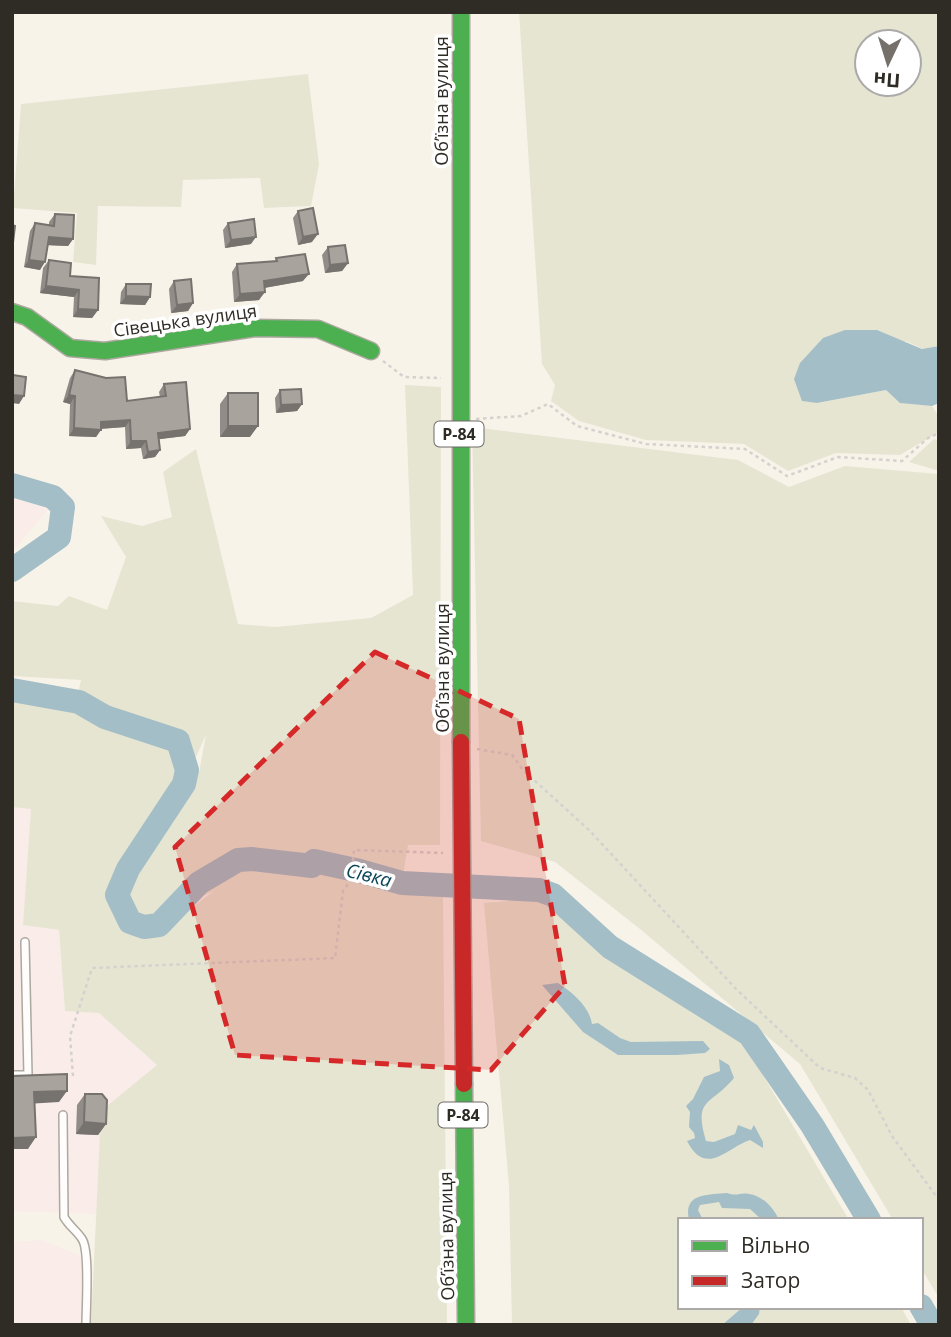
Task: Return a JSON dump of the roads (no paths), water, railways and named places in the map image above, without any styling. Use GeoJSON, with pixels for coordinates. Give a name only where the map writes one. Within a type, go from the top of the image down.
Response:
{"type":"FeatureCollection","features":[{"type":"Feature","properties":{"kind":"main road","name":"Обʼїзна вулиця"},"geometry":{"type":"LineString","coordinates":[[461,12],[460,746],[466,1325]]}},
{"type":"Feature","properties":{"kind":"main road","name":"Сівецька вулиця"},"geometry":{"type":"LineString","coordinates":[[12,312],[27,317],[70,348],[105,351],[256,328],[318,328],[371,351]]}},
{"type":"Feature","properties":{"kind":"lane"},"geometry":{"type":"LineString","coordinates":[[25,942],[28,1075]]}},
{"type":"Feature","properties":{"kind":"lane"},"geometry":{"type":"LineString","coordinates":[[12,1075],[39,1075]]}},
{"type":"Feature","properties":{"kind":"lane"},"geometry":{"type":"LineString","coordinates":[[63,1115],[64,1217],[71,1229],[83,1239],[86,1253],[86,1325]]}},
{"type":"Feature","properties":{"kind":"water"},"geometry":{"type":"Polygon","coordinates":[[[845,330],[877,330],[922,349],[939,346],[939,403],[932,406],[900,403],[886,390],[817,403],[802,401],[794,379],[800,363],[823,338],[845,330]]]}},
{"type":"Feature","properties":{"kind":"water"},"geometry":{"type":"Polygon","coordinates":[[[558,983],[584,1006],[592,1024],[598,1023],[620,1038],[631,1042],[703,1041],[710,1049],[705,1053],[677,1055],[618,1055],[583,1032],[542,985],[558,983]]]}},
{"type":"Feature","properties":{"kind":"water"},"geometry":{"type":"Polygon","coordinates":[[[719,1059],[729,1065],[734,1078],[703,1109],[706,1141],[714,1142],[735,1134],[738,1125],[751,1130],[754,1125],[763,1142],[763,1148],[750,1140],[709,1159],[694,1152],[687,1141],[695,1138],[689,1127],[690,1112],[686,1106],[693,1099],[704,1077],[720,1071],[719,1059]]]}},
{"type":"Feature","properties":{"kind":"water"},"geometry":{"type":"Polygon","coordinates":[[[705,1195],[754,1195],[771,1207],[778,1218],[760,1218],[750,1209],[722,1208],[719,1202],[700,1205],[698,1210],[702,1218],[689,1218],[688,1211],[693,1200],[705,1195]]]}},
{"type":"Feature","properties":{"kind":"water"},"geometry":{"type":"Polygon","coordinates":[[[741,1309],[760,1309],[751,1325],[722,1325],[741,1309]]]}},
{"type":"Feature","properties":{"kind":"waterway","name":"Сівка"},"geometry":{"type":"LineString","coordinates":[[12,485],[53,497],[63,507],[59,537],[12,570]]}},
{"type":"Feature","properties":{"kind":"waterway","name":"Сівка"},"geometry":{"type":"LineString","coordinates":[[12,690],[79,702],[105,717],[178,741],[187,770],[184,784],[128,869],[117,895],[130,922],[144,927],[159,925],[199,883],[238,860],[252,859],[312,866],[314,861],[402,883],[539,890],[553,895],[610,947],[749,1034],[812,1125],[868,1218]]}},
{"type":"Feature","properties":{"kind":"waterway","name":"Сівка"},"geometry":{"type":"LineString","coordinates":[[923,1309],[932,1325]]}}]}
